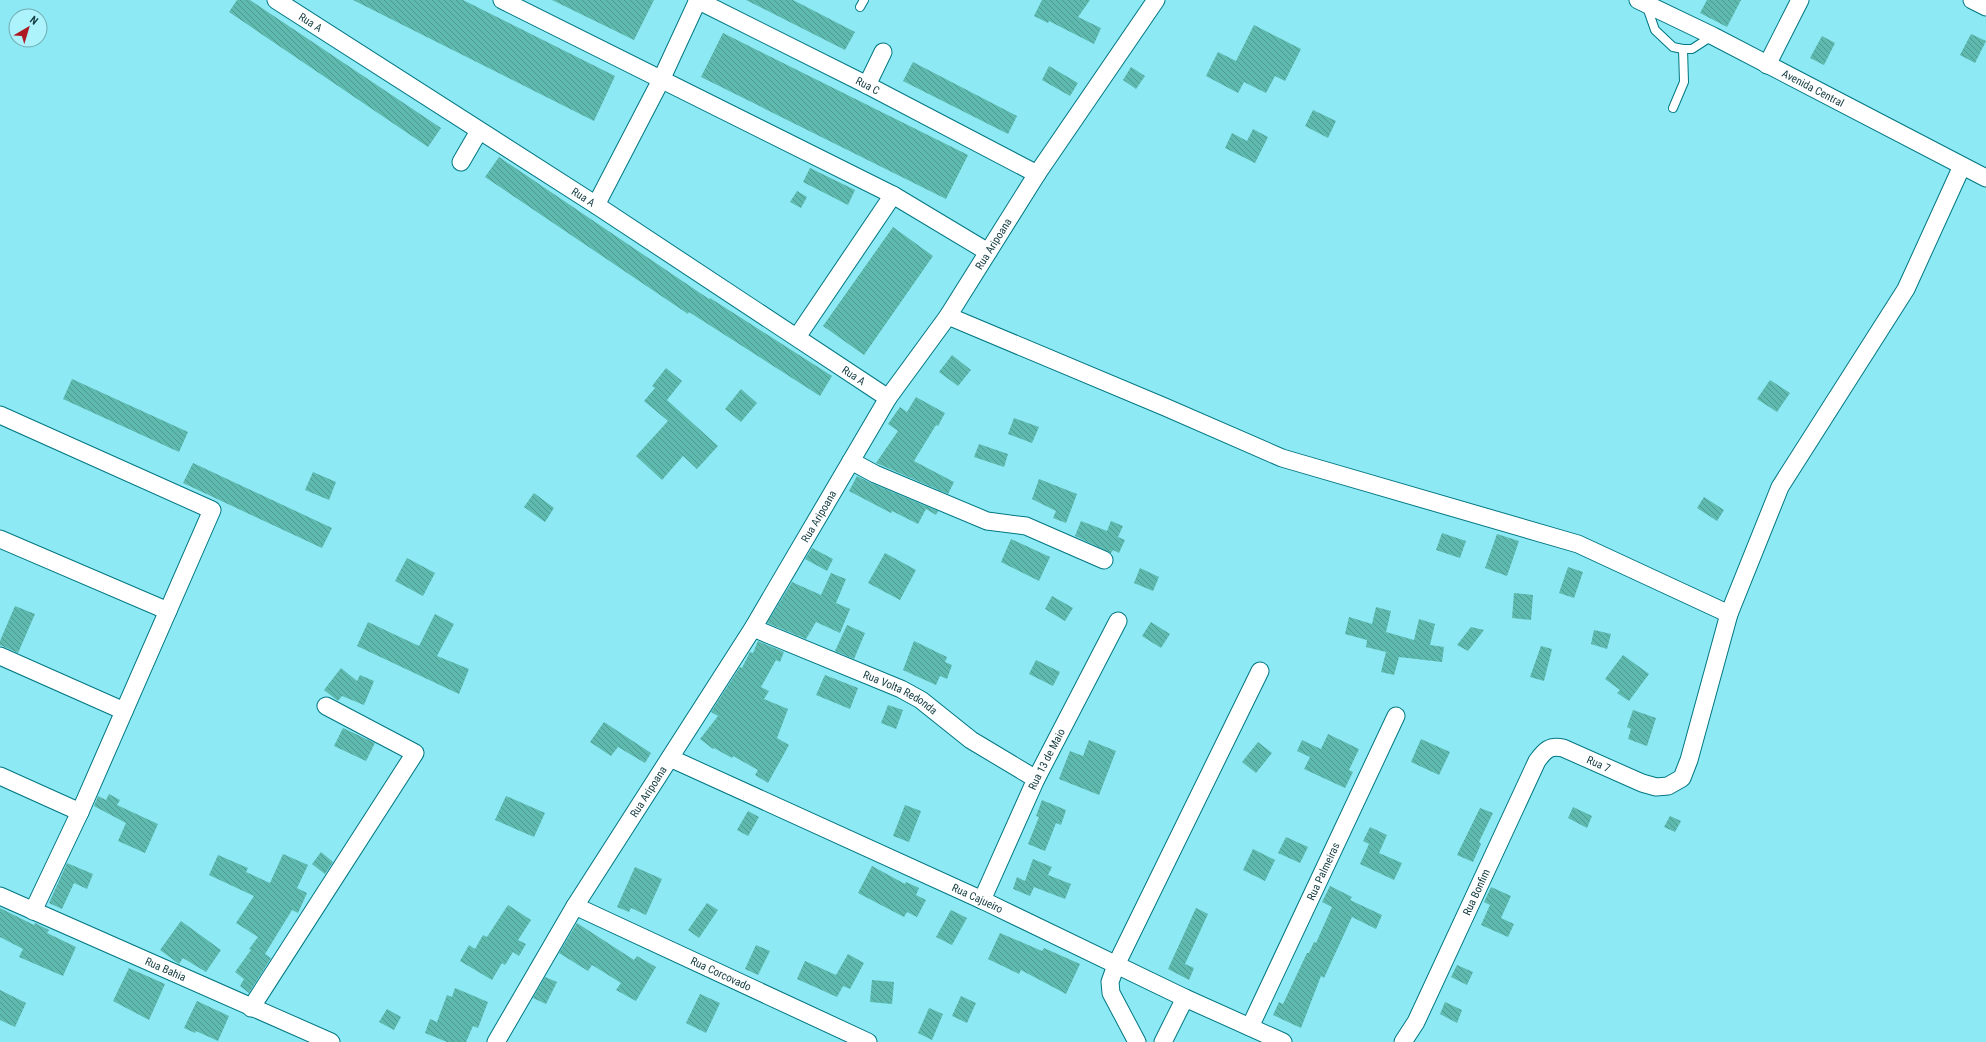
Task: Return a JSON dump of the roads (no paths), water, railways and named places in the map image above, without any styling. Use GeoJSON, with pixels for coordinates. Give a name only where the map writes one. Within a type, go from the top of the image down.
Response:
{"type":"FeatureCollection","features":[{"type":"Feature","properties":{"kind":"street","name":"Rua A"},"geometry":{"type":"LineString","coordinates":[[276,0],[596,206],[888,398]]}},
{"type":"Feature","properties":{"kind":"street"},"geometry":{"type":"LineString","coordinates":[[502,0],[893,195],[988,252]]}},
{"type":"Feature","properties":{"kind":"street"},"geometry":{"type":"LineString","coordinates":[[596,206],[661,80],[698,0]]}},
{"type":"Feature","properties":{"kind":"street","name":"Rua C"},"geometry":{"type":"LineString","coordinates":[[698,0],[867,85],[1037,174]]}},
{"type":"Feature","properties":{"kind":"street","name":"Rua Aripoana"},"geometry":{"type":"LineString","coordinates":[[496,1042],[575,906],[753,628],[888,398],[948,316],[1037,174],[1156,0]]}},
{"type":"Feature","properties":{"kind":"street"},"geometry":{"type":"LineString","coordinates":[[1767,65],[1800,0]]}},
{"type":"Feature","properties":{"kind":"street"},"geometry":{"type":"LineString","coordinates":[[1972,0],[1986,7]]}},
{"type":"Feature","properties":{"kind":"street","name":"Avenida Central"},"geometry":{"type":"LineString","coordinates":[[1642,2],[1712,36],[1986,178]]}},
{"type":"Feature","properties":{"kind":"street"},"geometry":{"type":"LineString","coordinates":[[867,85],[883,52]]}},
{"type":"Feature","properties":{"kind":"street"},"geometry":{"type":"LineString","coordinates":[[461,162],[479,131]]}},
{"type":"Feature","properties":{"kind":"street","name":"Rua 7"},"geometry":{"type":"LineString","coordinates":[[1554,746],[1563,748],[1642,783],[1656,787],[1668,786],[1682,778],[1689,760],[1729,614],[1780,487],[1906,289],[1962,166]]}},
{"type":"Feature","properties":{"kind":"street"},"geometry":{"type":"LineString","coordinates":[[797,337],[893,195]]}},
{"type":"Feature","properties":{"kind":"street"},"geometry":{"type":"LineString","coordinates":[[948,316],[1282,458],[1578,544],[1729,614]]}},
{"type":"Feature","properties":{"kind":"street"},"geometry":{"type":"LineString","coordinates":[[0,415],[212,510],[80,812],[34,911]]}},
{"type":"Feature","properties":{"kind":"street"},"geometry":{"type":"LineString","coordinates":[[851,461],[875,474],[987,521],[1026,526],[1104,560]]}},
{"type":"Feature","properties":{"kind":"street"},"geometry":{"type":"LineString","coordinates":[[0,539],[168,611]]}},
{"type":"Feature","properties":{"kind":"street","name":"Rua 13 de Maio"},"geometry":{"type":"LineString","coordinates":[[982,900],[1036,779],[1118,621]]}},
{"type":"Feature","properties":{"kind":"street","name":"Rua Volta Redonda"},"geometry":{"type":"LineString","coordinates":[[753,628],[901,689],[921,700],[971,740],[1036,779]]}},
{"type":"Feature","properties":{"kind":"street"},"geometry":{"type":"LineString","coordinates":[[0,656],[124,711]]}},
{"type":"Feature","properties":{"kind":"street"},"geometry":{"type":"LineString","coordinates":[[1137,1042],[1111,993],[1110,982],[1116,965],[1260,671]]}},
{"type":"Feature","properties":{"kind":"street"},"geometry":{"type":"LineString","coordinates":[[251,1008],[415,753],[326,706]]}},
{"type":"Feature","properties":{"kind":"street","name":"Rua Palmeiras"},"geometry":{"type":"LineString","coordinates":[[1250,1027],[1396,716]]}},
{"type":"Feature","properties":{"kind":"street","name":"Rua Bonfim"},"geometry":{"type":"LineString","coordinates":[[1403,1042],[1416,1022],[1537,761],[1544,752],[1554,746]]}},
{"type":"Feature","properties":{"kind":"street","name":"Rua Cajueiro"},"geometry":{"type":"LineString","coordinates":[[670,758],[982,900],[1185,998],[1283,1042]]}},
{"type":"Feature","properties":{"kind":"street"},"geometry":{"type":"LineString","coordinates":[[0,776],[80,812]]}},
{"type":"Feature","properties":{"kind":"street","name":"Rua Bahia"},"geometry":{"type":"LineString","coordinates":[[0,896],[331,1042]]}},
{"type":"Feature","properties":{"kind":"street","name":"Rua Corcovado"},"geometry":{"type":"LineString","coordinates":[[575,906],[868,1042]]}},
{"type":"Feature","properties":{"kind":"street"},"geometry":{"type":"LineString","coordinates":[[1163,1042],[1185,998]]}},
{"type":"Feature","properties":{"kind":"lane"},"geometry":{"type":"LineString","coordinates":[[1642,2],[1655,30],[1673,47],[1692,49],[1712,36]]}},
{"type":"Feature","properties":{"kind":"lane"},"geometry":{"type":"LineString","coordinates":[[1673,108],[1684,82],[1683,49]]}}]}
